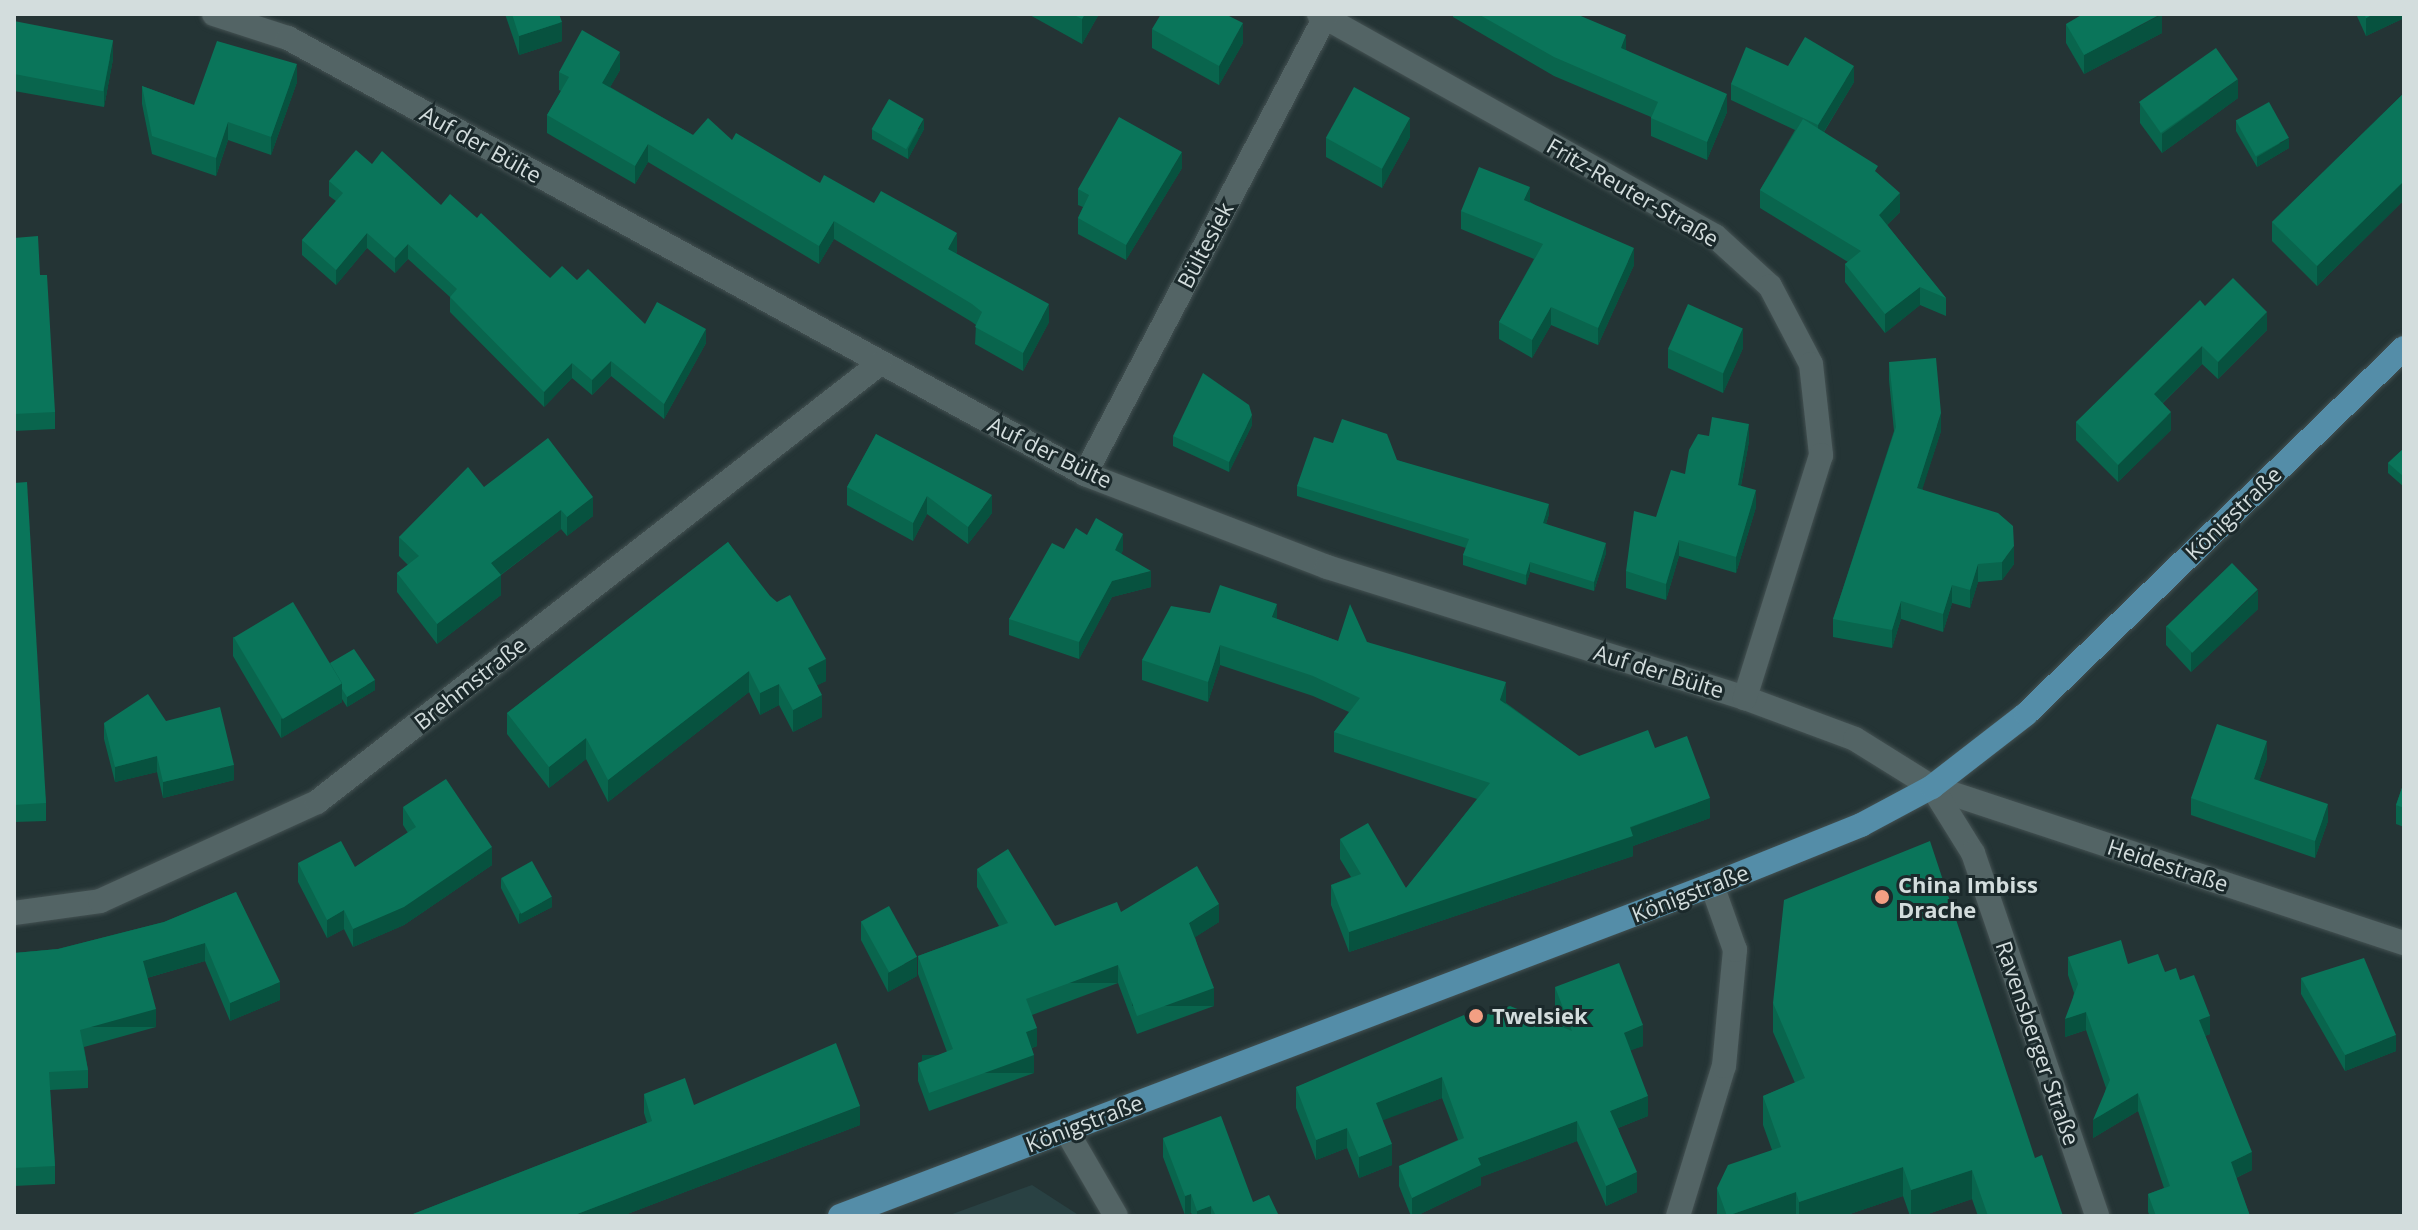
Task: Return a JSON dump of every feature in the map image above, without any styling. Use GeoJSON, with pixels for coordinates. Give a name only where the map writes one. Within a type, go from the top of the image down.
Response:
{"type":"FeatureCollection","features":[{"type":"Feature","properties":{"kind":"main road","name":"Königstraße"},"geometry":{"type":"LineString","coordinates":[[840,1216],[1712,885],[1932,787],[2026,714],[2404,348]]}},
{"type":"Feature","properties":{"kind":"street","name":"Auf der Bülte"},"geometry":{"type":"LineString","coordinates":[[214,14],[288,38],[1085,474],[1327,567],[1745,698],[1855,739],[1932,787]]}},
{"type":"Feature","properties":{"kind":"street","name":"Bültesiek"},"geometry":{"type":"LineString","coordinates":[[1085,474],[1322,16]]}},
{"type":"Feature","properties":{"kind":"street","name":"Fritz-Reuter-Straße"},"geometry":{"type":"LineString","coordinates":[[1322,16],[1715,236],[1770,286],[1811,364],[1821,455],[1745,698]]}},
{"type":"Feature","properties":{"kind":"street","name":"Brehmstraße"},"geometry":{"type":"LineString","coordinates":[[14,913],[100,901],[317,802],[879,364]]}},
{"type":"Feature","properties":{"kind":"street","name":"Heidestraße"},"geometry":{"type":"LineString","coordinates":[[1932,787],[2404,943]]}},
{"type":"Feature","properties":{"kind":"street","name":"Ravensberger Straße"},"geometry":{"type":"LineString","coordinates":[[1932,787],[1973,853],[2097,1216]]}},
{"type":"Feature","properties":{"kind":"street"},"geometry":{"type":"LineString","coordinates":[[1678,1216],[1724,1066],[1735,950],[1712,885]]}},
{"type":"Feature","properties":{"kind":"street"},"geometry":{"type":"LineString","coordinates":[[1066,1130],[1116,1216]]}},
{"type":"Feature","properties":{"kind":"shaded area"},"geometry":{"type":"Polygon","coordinates":[[[1032,1185],[1080,1216],[947,1216],[1032,1185]]]}},
{"type":"Feature","properties":{"kind":"building"},"geometry":{"type":"Polygon","coordinates":[[[512,14],[559,14],[562,22],[519,36],[512,14]]]}},
{"type":"Feature","properties":{"kind":"building"},"geometry":{"type":"Polygon","coordinates":[[[1161,14],[1225,14],[1243,23],[1219,66],[1152,29],[1161,14]]]}},
{"type":"Feature","properties":{"kind":"building"},"geometry":{"type":"Polygon","coordinates":[[[1478,14],[1576,14],[1626,35],[1621,48],[1727,94],[1707,142],[1651,118],[1658,102],[1554,57],[1478,14]]]}},
{"type":"Feature","properties":{"kind":"building"},"geometry":{"type":"Polygon","coordinates":[[[2083,14],[2161,14],[2084,55],[2066,24],[2083,14]]]}},
{"type":"Feature","properties":{"kind":"building"},"geometry":{"type":"Polygon","coordinates":[[[14,21],[113,40],[103,91],[14,74],[14,21]]]}},
{"type":"Feature","properties":{"kind":"building"},"geometry":{"type":"Polygon","coordinates":[[[582,30],[620,52],[602,83],[693,135],[708,118],[732,140],[736,133],[820,183],[824,175],[874,203],[881,191],[957,233],[948,249],[1049,304],[1023,353],[975,327],[982,312],[972,304],[834,221],[819,246],[648,144],[635,166],[547,115],[569,77],[559,72],[582,30]]]}},
{"type":"Feature","properties":{"kind":"building"},"geometry":{"type":"Polygon","coordinates":[[[1805,37],[1854,66],[1818,125],[1731,84],[1746,47],[1788,66],[1805,37]]]}},
{"type":"Feature","properties":{"kind":"building"},"geometry":{"type":"Polygon","coordinates":[[[217,41],[297,64],[271,137],[228,122],[216,158],[152,136],[142,86],[194,105],[217,41]]]}},
{"type":"Feature","properties":{"kind":"building"},"geometry":{"type":"Polygon","coordinates":[[[2216,48],[2238,79],[2161,133],[2139,102],[2216,48]]]}},
{"type":"Feature","properties":{"kind":"building"},"geometry":{"type":"Polygon","coordinates":[[[1354,87],[1410,118],[1382,169],[1326,138],[1354,87]]]}},
{"type":"Feature","properties":{"kind":"building"},"geometry":{"type":"Polygon","coordinates":[[[2404,93],[2404,181],[2317,266],[2272,222],[2404,93]]]}},
{"type":"Feature","properties":{"kind":"building"},"geometry":{"type":"Polygon","coordinates":[[[889,99],[924,119],[906,149],[872,129],[889,99]]]}},
{"type":"Feature","properties":{"kind":"building"},"geometry":{"type":"Polygon","coordinates":[[[2269,102],[2289,138],[2256,156],[2236,120],[2269,102]]]}},
{"type":"Feature","properties":{"kind":"building"},"geometry":{"type":"Polygon","coordinates":[[[1119,117],[1182,152],[1126,245],[1078,218],[1089,195],[1078,189],[1119,117]]]}},
{"type":"Feature","properties":{"kind":"building"},"geometry":{"type":"Polygon","coordinates":[[[1803,119],[1878,166],[1875,171],[1900,193],[1879,215],[1946,298],[1920,287],[1885,314],[1845,264],[1861,251],[1760,190],[1803,119]]]}},
{"type":"Feature","properties":{"kind":"building"},"geometry":{"type":"Polygon","coordinates":[[[356,150],[372,164],[382,151],[441,205],[450,194],[477,218],[481,213],[550,278],[562,266],[577,280],[588,269],[645,324],[657,302],[706,329],[664,404],[611,361],[592,380],[572,363],[544,392],[450,297],[457,289],[408,244],[395,258],[367,233],[336,270],[302,240],[343,193],[329,181],[356,150]]]}},
{"type":"Feature","properties":{"kind":"building"},"geometry":{"type":"Polygon","coordinates":[[[1479,167],[1530,187],[1524,200],[1634,248],[1598,328],[1551,307],[1532,340],[1499,322],[1543,244],[1461,211],[1479,167]]]}},
{"type":"Feature","properties":{"kind":"building"},"geometry":{"type":"Polygon","coordinates":[[[38,236],[40,275],[47,275],[55,412],[14,414],[14,238],[38,236]]]}},
{"type":"Feature","properties":{"kind":"building"},"geometry":{"type":"Polygon","coordinates":[[[2233,278],[2267,312],[2218,362],[2202,346],[2154,394],[2171,412],[2118,465],[2076,422],[2200,300],[2205,306],[2233,278]]]}},
{"type":"Feature","properties":{"kind":"building"},"geometry":{"type":"Polygon","coordinates":[[[1688,304],[1743,328],[1723,373],[1668,349],[1688,304]]]}},
{"type":"Feature","properties":{"kind":"building"},"geometry":{"type":"Polygon","coordinates":[[[1936,358],[1941,413],[1917,488],[1998,513],[2013,526],[2014,546],[2002,562],[1978,564],[1970,590],[1952,585],[1943,614],[1901,601],[1892,630],[1833,619],[1896,427],[1889,362],[1936,358]]]}},
{"type":"Feature","properties":{"kind":"building"},"geometry":{"type":"Polygon","coordinates":[[[1203,373],[1249,405],[1252,415],[1229,462],[1173,436],[1203,373]]]}},
{"type":"Feature","properties":{"kind":"building"},"geometry":{"type":"Polygon","coordinates":[[[1712,417],[1749,424],[1738,485],[1756,490],[1736,557],[1679,540],[1666,584],[1626,571],[1634,511],[1656,517],[1671,470],[1685,474],[1689,450],[1698,434],[1709,436],[1712,417]]]}},
{"type":"Feature","properties":{"kind":"building"},"geometry":{"type":"Polygon","coordinates":[[[1342,419],[1387,434],[1397,460],[1549,504],[1543,523],[1606,543],[1594,582],[1530,562],[1526,575],[1463,555],[1469,539],[1297,486],[1314,437],[1333,443],[1342,419]]]}},
{"type":"Feature","properties":{"kind":"building"},"geometry":{"type":"Polygon","coordinates":[[[876,434],[992,495],[968,527],[927,496],[913,523],[847,487],[876,434]]]}},
{"type":"Feature","properties":{"kind":"building"},"geometry":{"type":"Polygon","coordinates":[[[548,438],[593,497],[567,517],[561,510],[491,563],[501,575],[437,624],[397,573],[419,556],[399,537],[468,467],[484,487],[548,438]]]}},
{"type":"Feature","properties":{"kind":"building"},"geometry":{"type":"Polygon","coordinates":[[[2404,448],[2404,477],[2388,463],[2404,448]]]}},
{"type":"Feature","properties":{"kind":"building"},"geometry":{"type":"Polygon","coordinates":[[[27,482],[46,803],[14,805],[14,483],[27,482]]]}},
{"type":"Feature","properties":{"kind":"building"},"geometry":{"type":"Polygon","coordinates":[[[1096,518],[1123,534],[1115,550],[1151,571],[1112,581],[1079,642],[1009,619],[1052,543],[1064,549],[1076,528],[1087,535],[1096,518]]]}},
{"type":"Feature","properties":{"kind":"building"},"geometry":{"type":"Polygon","coordinates":[[[728,542],[777,602],[790,595],[826,659],[808,668],[822,695],[793,710],[779,684],[760,693],[749,671],[608,780],[586,738],[549,767],[507,713],[728,542]]]}},
{"type":"Feature","properties":{"kind":"building"},"geometry":{"type":"Polygon","coordinates":[[[2232,563],[2258,590],[2192,653],[2167,626],[2232,563]]]}},
{"type":"Feature","properties":{"kind":"building"},"geometry":{"type":"Polygon","coordinates":[[[1220,585],[1277,604],[1272,617],[1338,641],[1350,604],[1367,642],[1506,682],[1500,700],[1579,756],[1648,730],[1655,748],[1687,736],[1710,798],[1630,827],[1633,836],[1349,932],[1331,885],[1361,874],[1340,839],[1368,823],[1406,888],[1490,783],[1334,732],[1360,698],[1313,676],[1220,645],[1208,682],[1142,660],[1171,606],[1210,613],[1220,585]]]}},
{"type":"Feature","properties":{"kind":"building"},"geometry":{"type":"Polygon","coordinates":[[[293,602],[342,683],[283,719],[234,638],[293,602]]]}},
{"type":"Feature","properties":{"kind":"building"},"geometry":{"type":"Polygon","coordinates":[[[354,649],[375,680],[347,697],[330,663],[354,649]]]}},
{"type":"Feature","properties":{"kind":"building"},"geometry":{"type":"Polygon","coordinates":[[[148,694],[166,721],[220,707],[234,765],[163,782],[157,756],[115,767],[104,723],[148,694]]]}},
{"type":"Feature","properties":{"kind":"building"},"geometry":{"type":"Polygon","coordinates":[[[2217,724],[2267,741],[2254,779],[2328,804],[2315,841],[2191,798],[2217,724]]]}},
{"type":"Feature","properties":{"kind":"building"},"geometry":{"type":"Polygon","coordinates":[[[446,779],[492,847],[404,907],[353,929],[344,910],[327,920],[298,863],[341,841],[355,867],[416,827],[403,807],[446,779]]]}},
{"type":"Feature","properties":{"kind":"building"},"geometry":{"type":"Polygon","coordinates":[[[2404,782],[2404,808],[2396,805],[2404,782]]]}},
{"type":"Feature","properties":{"kind":"building"},"geometry":{"type":"Polygon","coordinates":[[[1930,841],[2035,1158],[2042,1155],[2063,1216],[1988,1216],[1972,1170],[1911,1190],[1903,1167],[1799,1202],[1796,1192],[1727,1216],[1717,1188],[1728,1165],[1781,1147],[1763,1096],[1805,1078],[1773,1003],[1784,900],[1930,841]]]}},
{"type":"Feature","properties":{"kind":"building"},"geometry":{"type":"Polygon","coordinates":[[[1008,849],[1055,926],[1117,902],[1121,912],[1197,866],[1219,904],[1189,923],[1214,988],[1137,1016],[1118,965],[1026,999],[1037,1028],[1026,1032],[1034,1055],[929,1093],[918,1063],[953,1049],[918,956],[1008,923],[977,869],[1008,849]]]}},
{"type":"Feature","properties":{"kind":"building"},"geometry":{"type":"Polygon","coordinates":[[[532,861],[552,897],[521,914],[501,878],[532,861]]]}},
{"type":"Feature","properties":{"kind":"building"},"geometry":{"type":"Polygon","coordinates":[[[236,892],[280,982],[230,1003],[205,943],[143,961],[156,1009],[80,1030],[88,1070],[49,1072],[55,1166],[14,1168],[14,953],[58,949],[164,922],[236,892]]]}},
{"type":"Feature","properties":{"kind":"building"},"geometry":{"type":"Polygon","coordinates":[[[889,906],[917,957],[889,972],[861,922],[889,906]]]}},
{"type":"Feature","properties":{"kind":"building"},"geometry":{"type":"Polygon","coordinates":[[[2121,940],[2128,964],[2158,954],[2165,972],[2176,968],[2180,980],[2194,975],[2210,1016],[2199,1020],[2252,1152],[2231,1162],[2250,1216],[2156,1216],[2148,1194],[2170,1186],[2138,1093],[2093,1120],[2110,1080],[2086,1012],[2065,1019],[2078,984],[2068,957],[2121,940]]]}},
{"type":"Feature","properties":{"kind":"building"},"geometry":{"type":"Polygon","coordinates":[[[2364,958],[2396,1035],[2345,1055],[2301,978],[2364,958]]]}},
{"type":"Feature","properties":{"kind":"building"},"geometry":{"type":"Polygon","coordinates":[[[1619,963],[1643,1025],[1624,1033],[1648,1096],[1610,1111],[1637,1172],[1606,1186],[1577,1121],[1478,1158],[1481,1165],[1412,1198],[1399,1166],[1464,1138],[1442,1077],[1376,1103],[1392,1144],[1359,1157],[1347,1128],[1316,1140],[1296,1087],[1464,1015],[1467,1022],[1510,1006],[1572,1031],[1555,987],[1619,963]]]}},
{"type":"Feature","properties":{"kind":"building"},"geometry":{"type":"Polygon","coordinates":[[[836,1043],[860,1106],[572,1216],[408,1216],[652,1121],[644,1094],[685,1078],[694,1105],[836,1043]]]}},
{"type":"Feature","properties":{"kind":"building"},"geometry":{"type":"Polygon","coordinates":[[[1221,1116],[1253,1202],[1269,1195],[1279,1216],[1216,1216],[1211,1206],[1197,1211],[1191,1194],[1185,1196],[1163,1138],[1221,1116]]]}},
{"type":"Feature","properties":{"kind":"place","name":"China Imbiss Drache"},"geometry":{"type":"Point","coordinates":[1882,897]}},
{"type":"Feature","properties":{"kind":"place","name":"Twelsiek"},"geometry":{"type":"Point","coordinates":[1476,1016]}}]}
